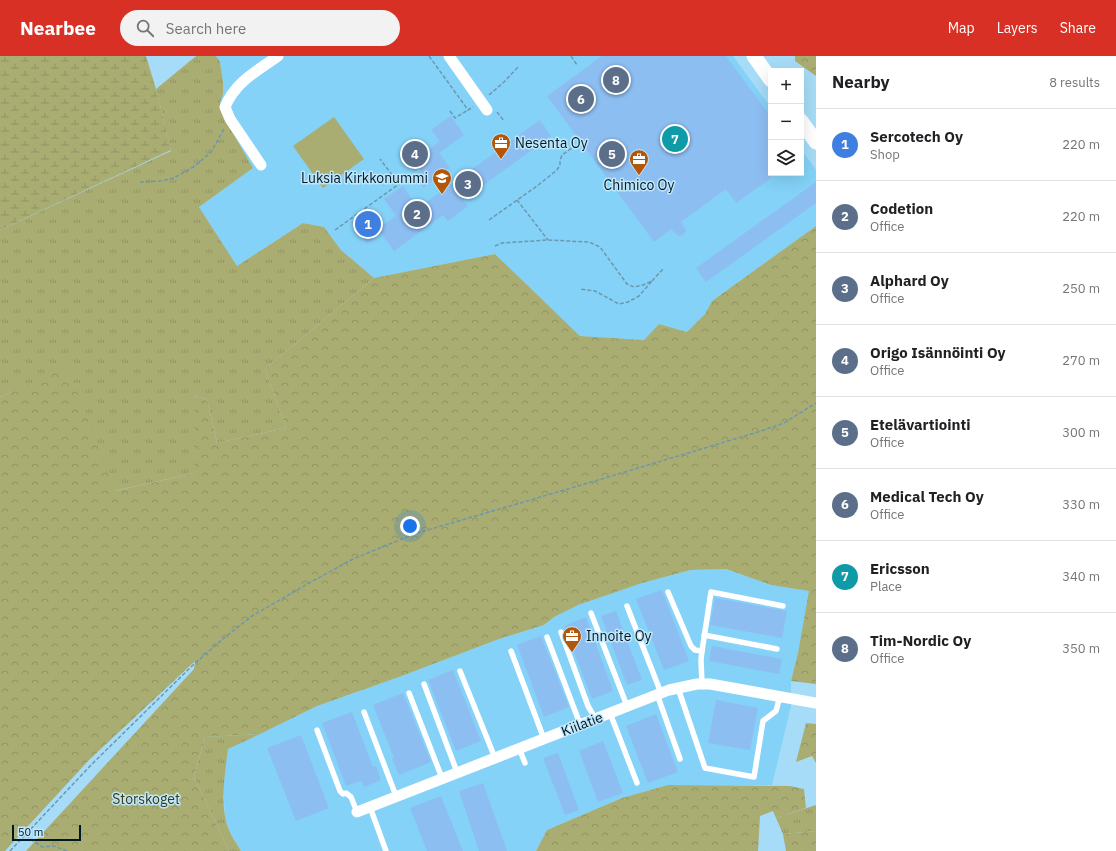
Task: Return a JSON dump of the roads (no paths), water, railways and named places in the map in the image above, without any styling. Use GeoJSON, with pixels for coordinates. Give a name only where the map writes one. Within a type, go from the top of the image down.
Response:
{"type":"FeatureCollection","features":[{"type":"Feature","properties":{"kind":"street"},"geometry":{"type":"LineString","coordinates":[[261,165],[230,119],[225,106],[229,97],[243,81],[278,56]]}},
{"type":"Feature","properties":{"kind":"street"},"geometry":{"type":"LineString","coordinates":[[449,56],[492,111]]}},
{"type":"Feature","properties":{"kind":"street"},"geometry":{"type":"LineString","coordinates":[[754,56],[768,76]]}},
{"type":"Feature","properties":{"kind":"street"},"geometry":{"type":"LineString","coordinates":[[804,125],[816,142]]}},
{"type":"Feature","properties":{"kind":"street","name":"Kiilatie"},"geometry":{"type":"LineString","coordinates":[[357,812],[580,724],[678,688],[710,684],[816,703]]}},
{"type":"Feature","properties":{"kind":"lane"},"geometry":{"type":"LineString","coordinates":[[668,592],[691,646],[695,650],[702,651]]}},
{"type":"Feature","properties":{"kind":"lane"},"geometry":{"type":"LineString","coordinates":[[702,684],[701,660],[711,592],[783,606]]}},
{"type":"Feature","properties":{"kind":"lane"},"geometry":{"type":"LineString","coordinates":[[628,606],[680,759]]}},
{"type":"Feature","properties":{"kind":"lane"},"geometry":{"type":"LineString","coordinates":[[591,613],[627,706]]}},
{"type":"Feature","properties":{"kind":"lane"},"geometry":{"type":"LineString","coordinates":[[561,632],[588,706],[596,718]]}},
{"type":"Feature","properties":{"kind":"lane"},"geometry":{"type":"LineString","coordinates":[[704,635],[777,648]]}},
{"type":"Feature","properties":{"kind":"lane"},"geometry":{"type":"LineString","coordinates":[[547,637],[580,724]]}},
{"type":"Feature","properties":{"kind":"lane"},"geometry":{"type":"LineString","coordinates":[[511,651],[544,738]]}},
{"type":"Feature","properties":{"kind":"lane"},"geometry":{"type":"LineString","coordinates":[[460,671],[495,758]]}},
{"type":"Feature","properties":{"kind":"lane"},"geometry":{"type":"LineString","coordinates":[[424,684],[458,772]]}},
{"type":"Feature","properties":{"kind":"lane"},"geometry":{"type":"LineString","coordinates":[[678,688],[705,768],[754,777],[764,721],[776,711],[780,696]]}},
{"type":"Feature","properties":{"kind":"lane"},"geometry":{"type":"LineString","coordinates":[[409,693],[442,778]]}},
{"type":"Feature","properties":{"kind":"lane"},"geometry":{"type":"LineString","coordinates":[[364,712],[396,796]]}},
{"type":"Feature","properties":{"kind":"lane"},"geometry":{"type":"LineString","coordinates":[[610,713],[637,783]]}},
{"type":"Feature","properties":{"kind":"lane"},"geometry":{"type":"LineString","coordinates":[[317,730],[340,791],[343,794],[349,794],[357,812]]}},
{"type":"Feature","properties":{"kind":"lane"},"geometry":{"type":"LineString","coordinates":[[519,748],[525,763]]}},
{"type":"Feature","properties":{"kind":"lane"},"geometry":{"type":"LineString","coordinates":[[370,806],[386,851]]}},
{"type":"Feature","properties":{"kind":"place","name":"Tim-Nordic Oy"},"geometry":{"type":"Point","coordinates":[616,80]}},
{"type":"Feature","properties":{"kind":"place","name":"Medical Tech Oy"},"geometry":{"type":"Point","coordinates":[581,99]}},
{"type":"Feature","properties":{"kind":"place","name":"Ericsson"},"geometry":{"type":"Point","coordinates":[675,139]}},
{"type":"Feature","properties":{"kind":"place","name":"Origo Isännöinti Oy"},"geometry":{"type":"Point","coordinates":[415,154]}},
{"type":"Feature","properties":{"kind":"place","name":"Etelävartiointi"},"geometry":{"type":"Point","coordinates":[612,154]}},
{"type":"Feature","properties":{"kind":"place","name":"Nesenta Oy"},"geometry":{"type":"Point","coordinates":[501,160]}},
{"type":"Feature","properties":{"kind":"place","name":"Chimico Oy"},"geometry":{"type":"Point","coordinates":[639,176]}},
{"type":"Feature","properties":{"kind":"place","name":"Alphard Oy"},"geometry":{"type":"Point","coordinates":[468,184]}},
{"type":"Feature","properties":{"kind":"place","name":"Luksia Kirkkonummi"},"geometry":{"type":"Point","coordinates":[442,195]}},
{"type":"Feature","properties":{"kind":"place","name":"Codetion"},"geometry":{"type":"Point","coordinates":[417,214]}},
{"type":"Feature","properties":{"kind":"place","name":"Sercotech Oy"},"geometry":{"type":"Point","coordinates":[368,224]}},
{"type":"Feature","properties":{"kind":"place","name":"Innoite Oy"},"geometry":{"type":"Point","coordinates":[572,653]}},
{"type":"Feature","properties":{"kind":"park label","name":"Storskoget"},"geometry":{"type":"Point","coordinates":[146,799]}}]}
